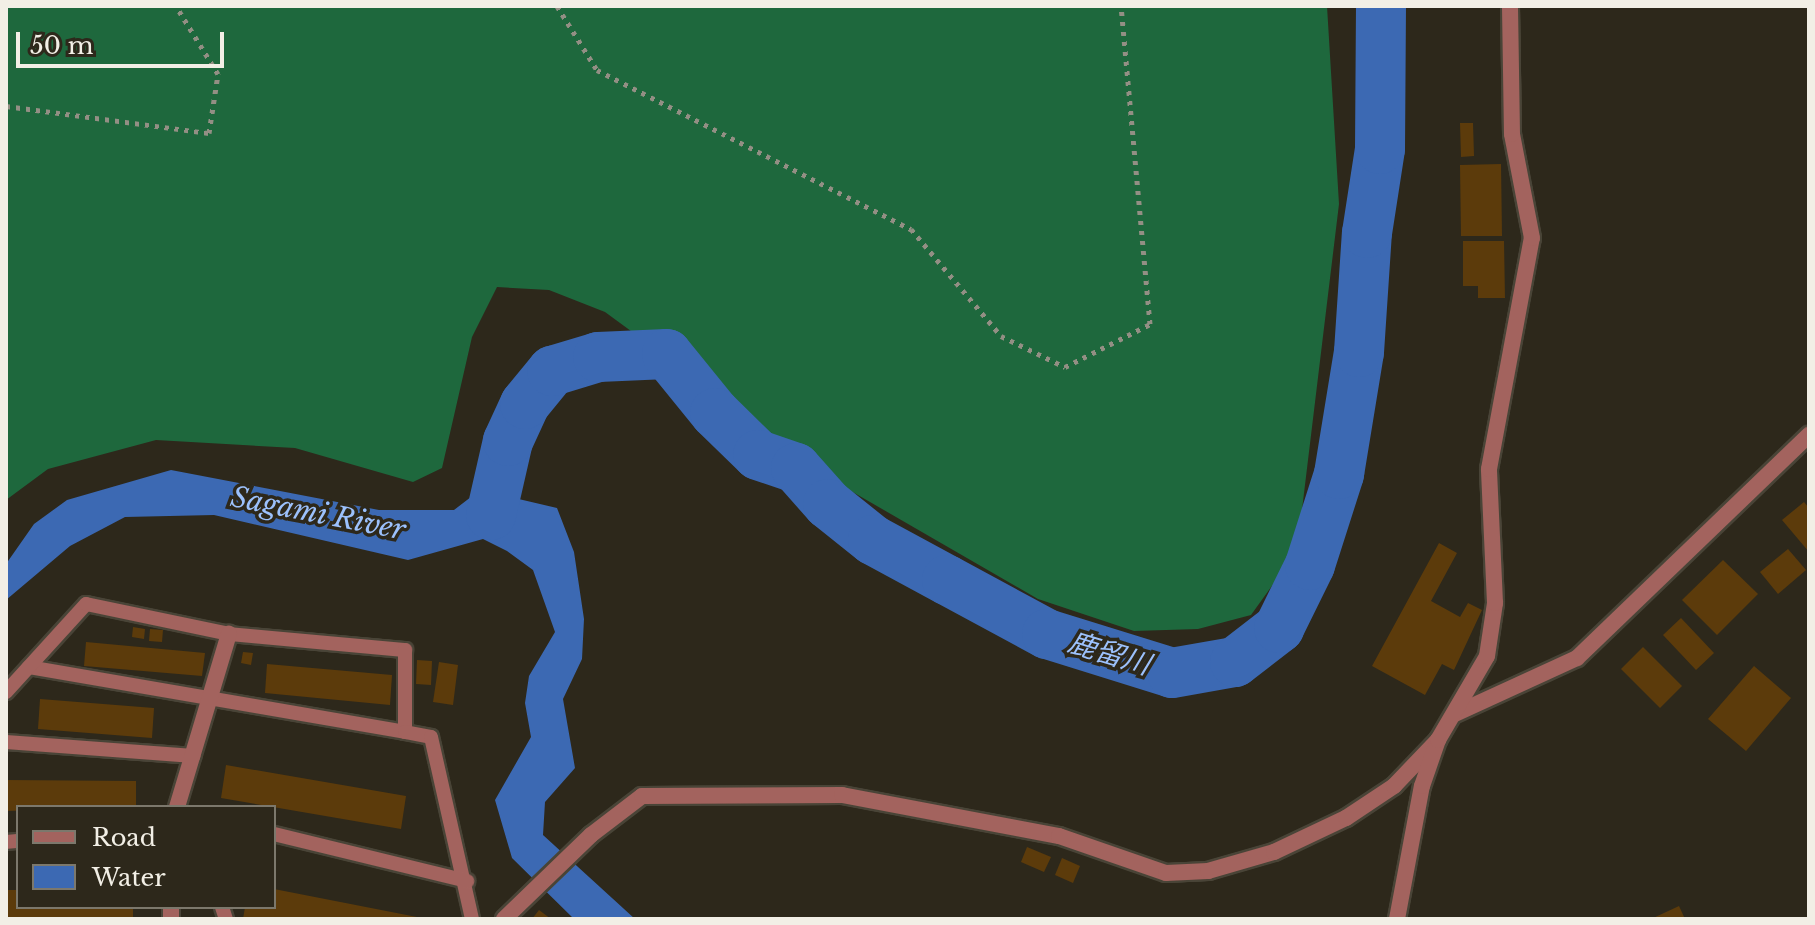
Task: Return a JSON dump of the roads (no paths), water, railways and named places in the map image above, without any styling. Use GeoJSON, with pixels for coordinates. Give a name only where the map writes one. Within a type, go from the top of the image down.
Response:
{"type":"FeatureCollection","features":[{"type":"Feature","properties":{"kind":"street"},"geometry":{"type":"LineString","coordinates":[[504,919],[591,835],[642,796],[842,795],[1059,836],[1166,873],[1208,871],[1274,852],[1346,818],[1394,786],[1438,740],[1455,714],[1487,656],[1495,603],[1489,469],[1532,238],[1512,134],[1510,6]]}},
{"type":"Feature","properties":{"kind":"street"},"geometry":{"type":"LineString","coordinates":[[1455,714],[1577,658],[1809,435]]}},
{"type":"Feature","properties":{"kind":"street"},"geometry":{"type":"LineString","coordinates":[[182,805],[229,634]]}},
{"type":"Feature","properties":{"kind":"street"},"geometry":{"type":"LineString","coordinates":[[1397,919],[1418,799],[1438,740]]}},
{"type":"Feature","properties":{"kind":"lane"},"geometry":{"type":"LineString","coordinates":[[6,692],[86,604],[101,603],[229,634],[405,650],[405,732]]}},
{"type":"Feature","properties":{"kind":"lane"},"geometry":{"type":"LineString","coordinates":[[29,667],[431,737],[467,881],[472,919]]}},
{"type":"Feature","properties":{"kind":"lane"},"geometry":{"type":"LineString","coordinates":[[6,742],[193,756]]}},
{"type":"Feature","properties":{"kind":"lane"},"geometry":{"type":"LineString","coordinates":[[276,834],[467,881]]}},
{"type":"Feature","properties":{"kind":"water","name":"Sagami River"},"geometry":{"type":"Polygon","coordinates":[[[171,470],[379,510],[454,510],[480,490],[557,508],[574,552],[584,619],[582,659],[563,699],[575,768],[545,802],[543,835],[635,919],[574,919],[512,858],[495,800],[531,737],[525,703],[529,676],[555,632],[533,570],[507,551],[483,539],[408,560],[214,515],[125,517],[70,546],[6,600],[6,564],[34,524],[67,500],[171,470]]]}},
{"type":"Feature","properties":{"kind":"waterway","name":"鹿留川"},"geometry":{"type":"LineString","coordinates":[[491,515],[508,441],[525,404],[552,371],[598,357],[667,354],[715,413],[758,455],[796,468],[828,504],[873,540],[1047,634],[1172,673],[1235,662],[1279,628],[1310,565],[1339,474],[1359,352],[1367,233],[1380,149],[1381,6]]}}]}
